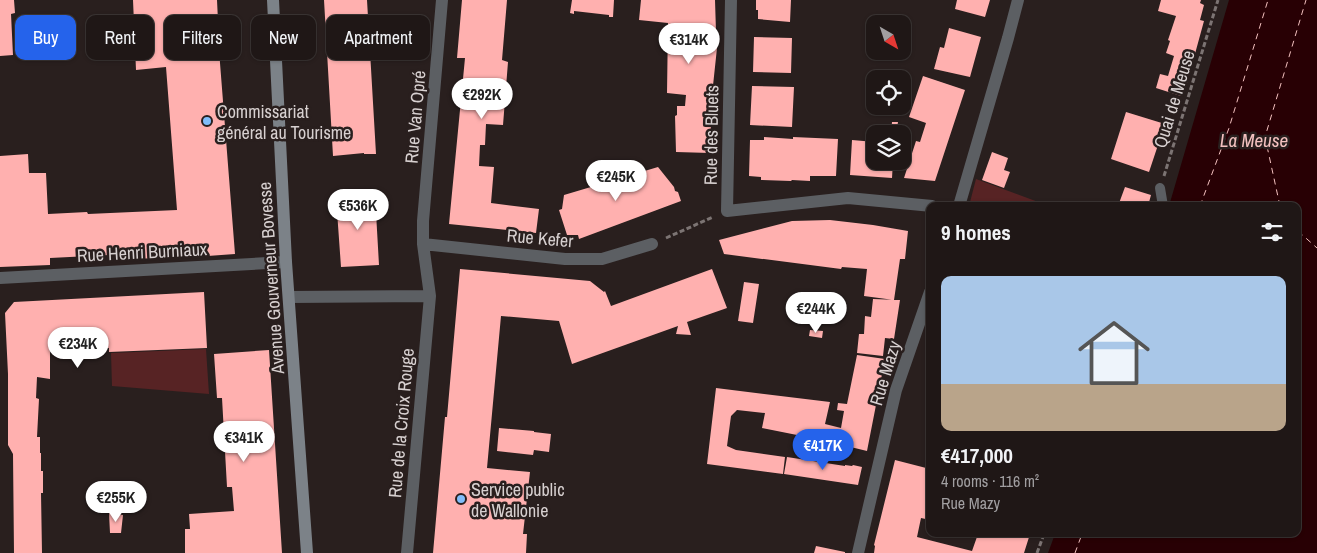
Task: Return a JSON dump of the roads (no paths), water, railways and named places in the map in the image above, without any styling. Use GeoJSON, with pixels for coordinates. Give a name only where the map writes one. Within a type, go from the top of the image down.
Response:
{"type":"FeatureCollection","features":[{"type":"Feature","properties":{"kind":"main road","name":"Avenue Gouverneur Bovesse"},"geometry":{"type":"LineString","coordinates":[[273,0],[286,262],[307,553]]}},
{"type":"Feature","properties":{"kind":"street","name":"Rue Van Opré"},"geometry":{"type":"LineString","coordinates":[[430,296],[423,244],[442,0]]}},
{"type":"Feature","properties":{"kind":"street","name":"Rue des Bluets"},"geometry":{"type":"LineString","coordinates":[[731,0],[727,211],[848,198],[926,205]]}},
{"type":"Feature","properties":{"kind":"street"},"geometry":{"type":"LineString","coordinates":[[960,202],[1018,0]]}},
{"type":"Feature","properties":{"kind":"street","name":"Rue Kefer"},"geometry":{"type":"LineString","coordinates":[[423,244],[565,259],[602,259],[652,244]]}},
{"type":"Feature","properties":{"kind":"street","name":"Rue Henri Burniaux"},"geometry":{"type":"LineString","coordinates":[[0,278],[286,262]]}},
{"type":"Feature","properties":{"kind":"street"},"geometry":{"type":"LineString","coordinates":[[289,297],[430,296]]}},
{"type":"Feature","properties":{"kind":"street","name":"Rue de la Croix Rouge"},"geometry":{"type":"LineString","coordinates":[[407,553],[430,296]]}},
{"type":"Feature","properties":{"kind":"street","name":"Rue Mazy"},"geometry":{"type":"LineString","coordinates":[[858,553],[896,390],[926,304]]}},
{"type":"Feature","properties":{"kind":"lane"},"geometry":{"type":"LineString","coordinates":[[1160,188],[1162,202]]}},
{"type":"Feature","properties":{"kind":"water","name":"La Meuse"},"geometry":{"type":"Polygon","coordinates":[[[1229,0],[1317,0],[1317,553],[1048,553],[1054,537],[1301,537],[1301,202],[1170,202],[1229,0]]]}},
{"type":"Feature","properties":{"kind":"place","name":"Commissariat général au Tourisme"},"geometry":{"type":"Point","coordinates":[207,121]}},
{"type":"Feature","properties":{"kind":"place","name":"Service public de Wallonie"},"geometry":{"type":"Point","coordinates":[461,499]}}]}
